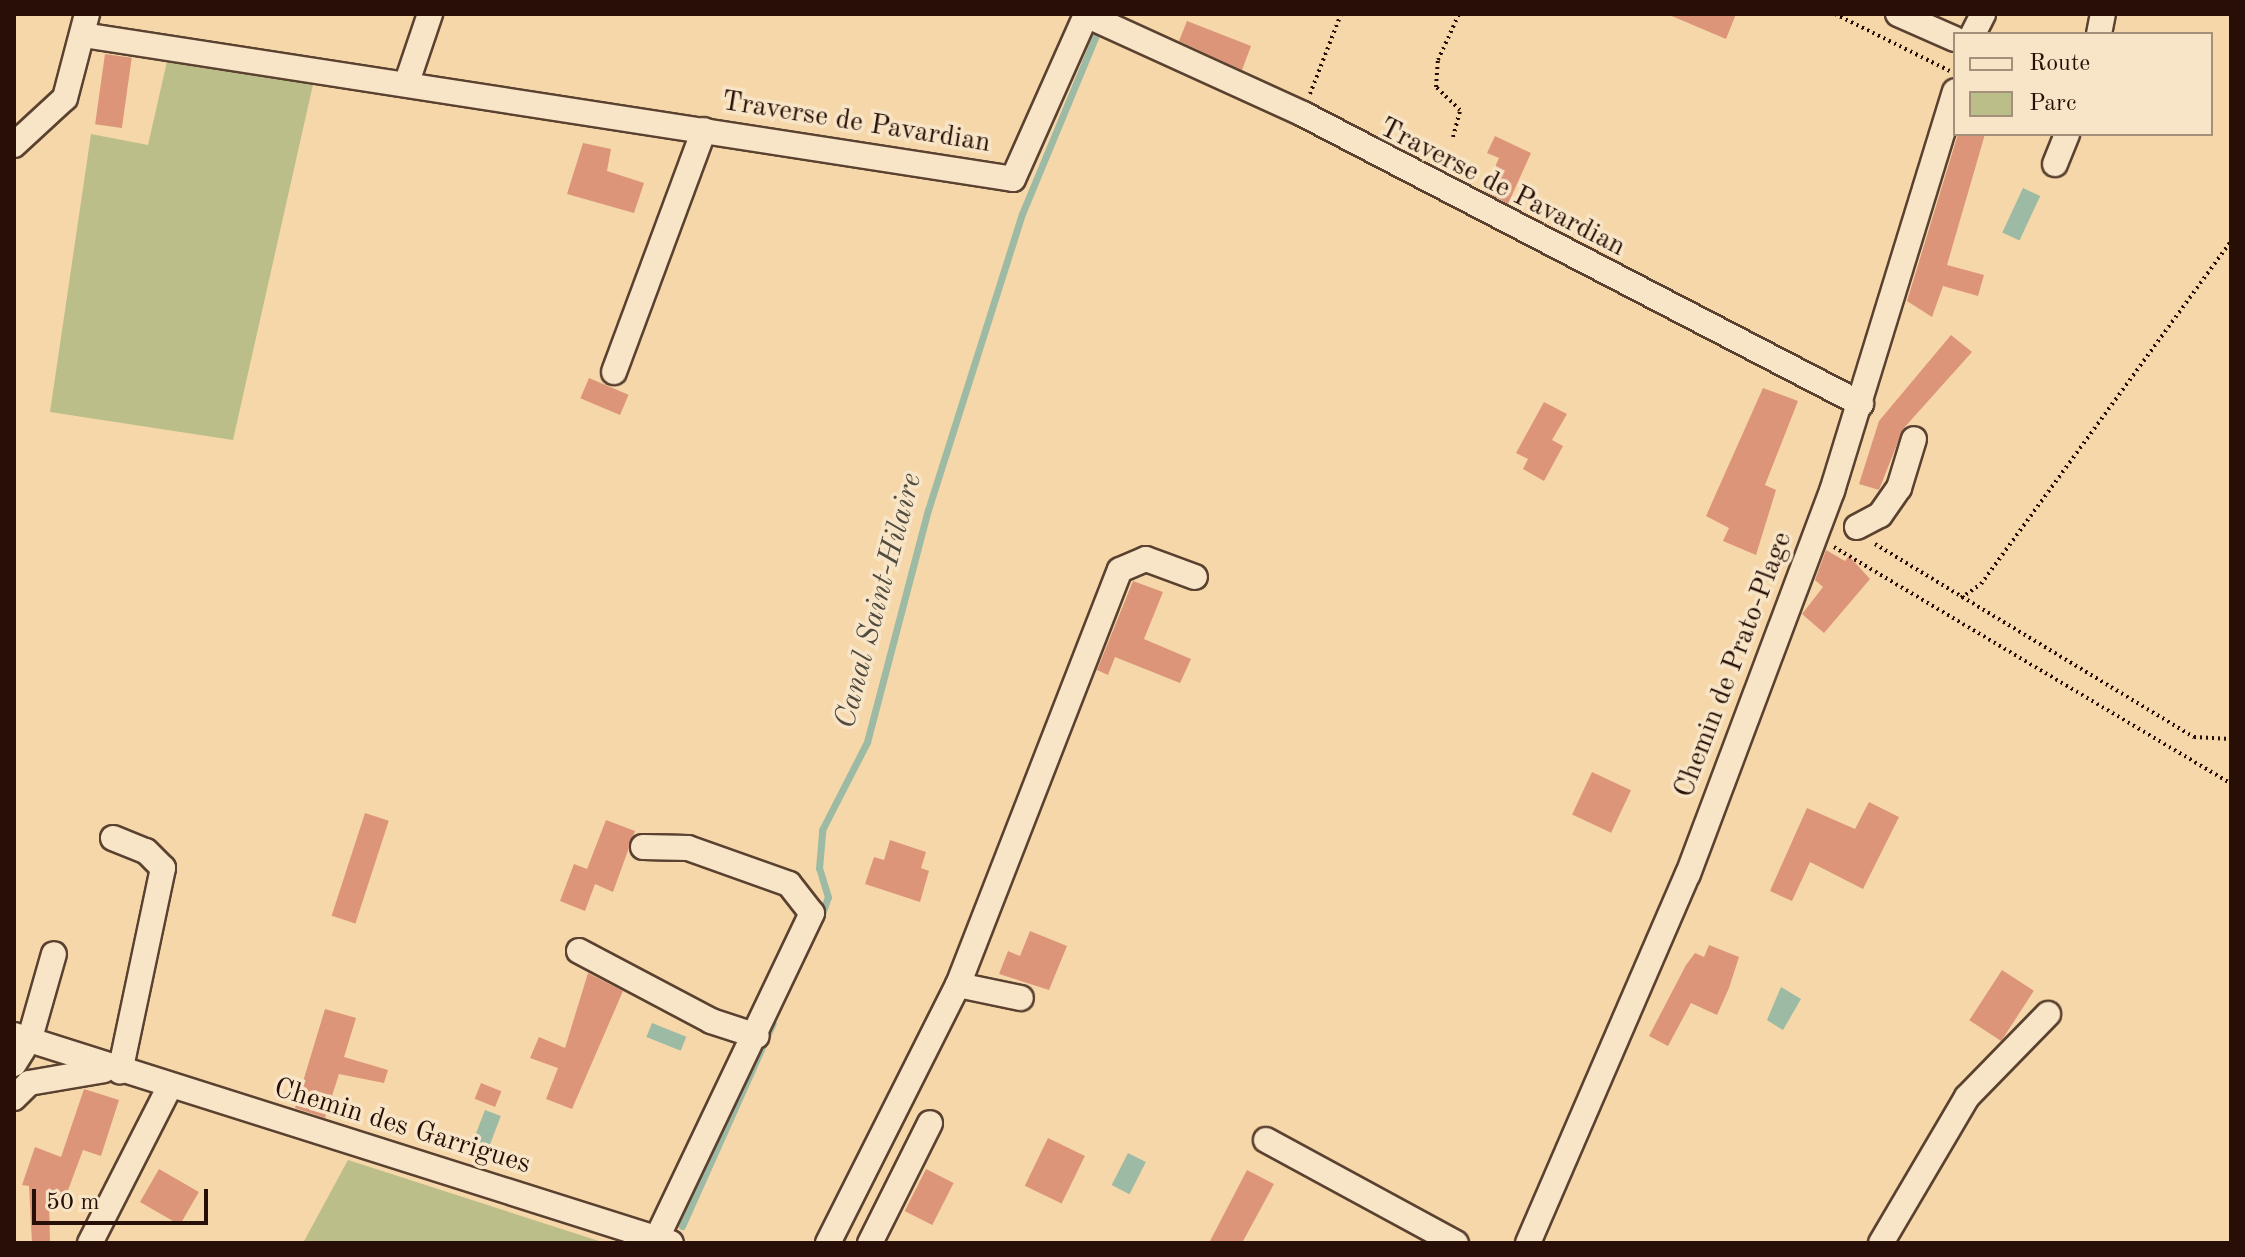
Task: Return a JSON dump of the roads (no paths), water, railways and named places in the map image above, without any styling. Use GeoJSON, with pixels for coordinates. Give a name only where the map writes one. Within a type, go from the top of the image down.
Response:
{"type":"FeatureCollection","features":[{"type":"Feature","properties":{"kind":"street"},"geometry":{"type":"LineString","coordinates":[[407,82],[430,14]]}},
{"type":"Feature","properties":{"kind":"street"},"geometry":{"type":"LineString","coordinates":[[1898,14],[1953,38]]}},
{"type":"Feature","properties":{"kind":"street"},"geometry":{"type":"LineString","coordinates":[[1974,32],[1983,14]]}},
{"type":"Feature","properties":{"kind":"street","name":"Traverse de Pavardian"},"geometry":{"type":"LineString","coordinates":[[85,24],[407,82],[1013,179],[1086,15],[1303,114],[1861,404]]}},
{"type":"Feature","properties":{"kind":"street"},"geometry":{"type":"LineString","coordinates":[[14,145],[65,98],[85,24]]}},
{"type":"Feature","properties":{"kind":"street","name":"Chemin de Prato-Plage"},"geometry":{"type":"LineString","coordinates":[[1528,1243],[1688,874],[1813,540],[1861,404],[1953,99]]}},
{"type":"Feature","properties":{"kind":"street"},"geometry":{"type":"LineString","coordinates":[[614,372],[704,130]]}},
{"type":"Feature","properties":{"kind":"street"},"geometry":{"type":"LineString","coordinates":[[2055,164],[2066,136]]}},
{"type":"Feature","properties":{"kind":"street"},"geometry":{"type":"LineString","coordinates":[[1857,527],[1880,515],[1899,488],[1914,439]]}},
{"type":"Feature","properties":{"kind":"street"},"geometry":{"type":"LineString","coordinates":[[828,1243],[958,985],[1120,570],[1146,559],[1195,577]]}},
{"type":"Feature","properties":{"kind":"street"},"geometry":{"type":"LineString","coordinates":[[113,838],[146,851],[163,868],[117,1071]]}},
{"type":"Feature","properties":{"kind":"street"},"geometry":{"type":"LineString","coordinates":[[643,847],[688,848],[789,884],[812,913],[664,1241]]}},
{"type":"Feature","properties":{"kind":"street"},"geometry":{"type":"LineString","coordinates":[[579,951],[711,1021],[757,1036]]}},
{"type":"Feature","properties":{"kind":"street"},"geometry":{"type":"LineString","coordinates":[[18,1081],[22,1037],[54,954]]}},
{"type":"Feature","properties":{"kind":"street"},"geometry":{"type":"LineString","coordinates":[[958,985],[1021,998]]}},
{"type":"Feature","properties":{"kind":"street"},"geometry":{"type":"LineString","coordinates":[[1881,1243],[1967,1097],[2048,1014]]}},
{"type":"Feature","properties":{"kind":"street","name":"Chemin des Garrigues"},"geometry":{"type":"LineString","coordinates":[[22,1037],[117,1071],[664,1241]]}},
{"type":"Feature","properties":{"kind":"street","name":"Chemin des Garrigues"},"geometry":{"type":"LineString","coordinates":[[18,1081],[70,1071],[117,1071]]}},
{"type":"Feature","properties":{"kind":"street"},"geometry":{"type":"LineString","coordinates":[[90,1243],[170,1086]]}},
{"type":"Feature","properties":{"kind":"street"},"geometry":{"type":"LineString","coordinates":[[870,1243],[930,1123]]}},
{"type":"Feature","properties":{"kind":"street"},"geometry":{"type":"LineString","coordinates":[[1266,1140],[1456,1243]]}},
{"type":"Feature","properties":{"kind":"waterway","name":"Canal Saint-Hilaire"},"geometry":{"type":"LineString","coordinates":[[821,917],[828,897],[819,868],[822,830],[867,742],[928,510],[1022,214],[1100,26]]}},
{"type":"Feature","properties":{"kind":"waterway","name":"Canal Saint-Hilaire"},"geometry":{"type":"LineString","coordinates":[[682,1226],[773,1023]]}}]}
